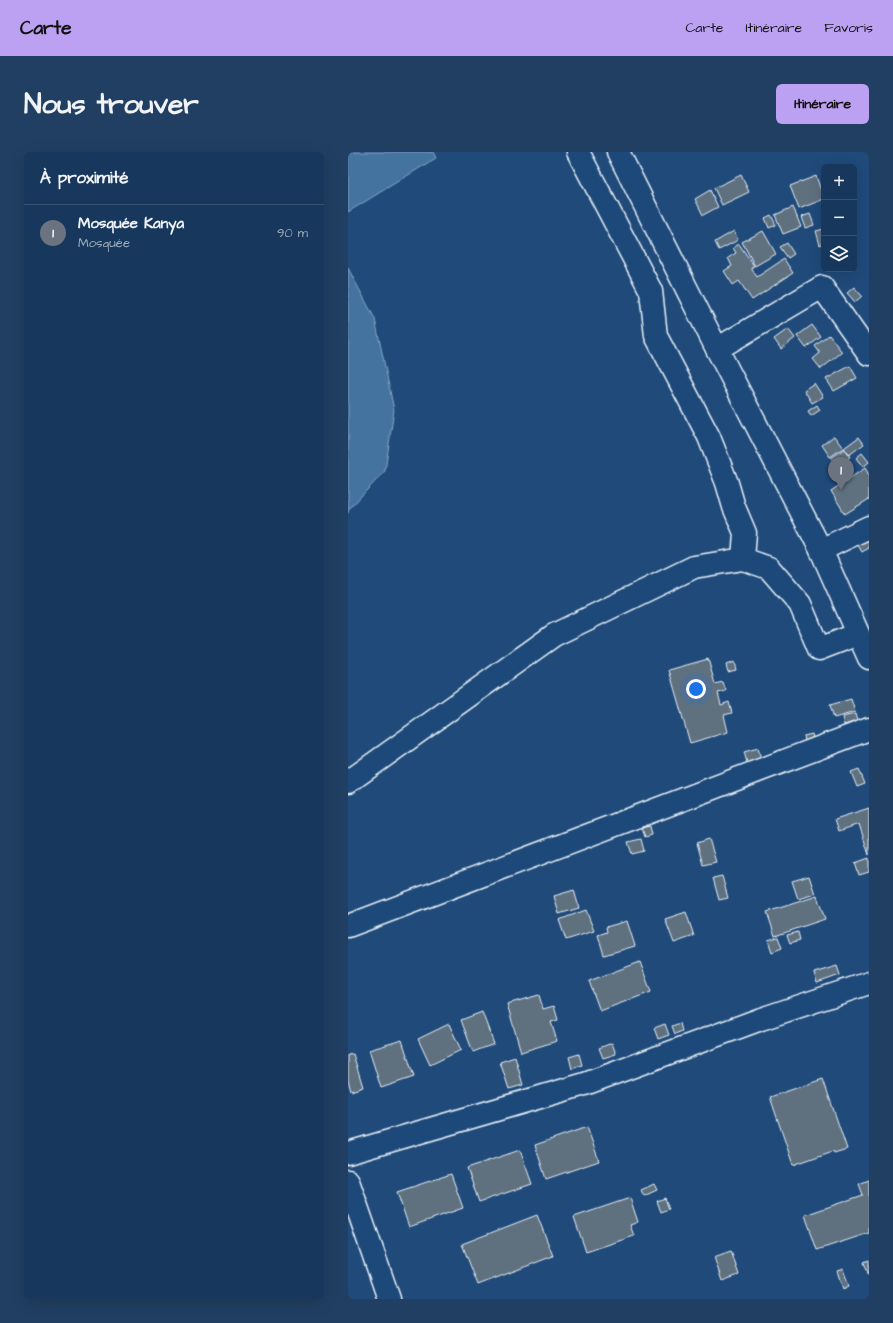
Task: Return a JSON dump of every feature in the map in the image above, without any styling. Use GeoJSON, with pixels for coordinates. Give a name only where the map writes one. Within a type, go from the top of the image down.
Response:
{"type":"FeatureCollection","features":[{"type":"Feature","properties":{"kind":"main road"},"geometry":{"type":"LineString","coordinates":[[578,152],[651,291],[656,336],[709,437],[745,533],[743,559]]}},
{"type":"Feature","properties":{"kind":"main road"},"geometry":{"type":"LineString","coordinates":[[618,152],[821,550],[869,658]]}},
{"type":"Feature","properties":{"kind":"main road"},"geometry":{"type":"LineString","coordinates":[[718,349],[822,287],[869,354]]}},
{"type":"Feature","properties":{"kind":"main road"},"geometry":{"type":"LineString","coordinates":[[821,550],[869,527]]}},
{"type":"Feature","properties":{"kind":"main road"},"geometry":{"type":"LineString","coordinates":[[348,782],[554,636],[694,567],[743,559],[770,568],[800,604],[819,649],[858,634]]}},
{"type":"Feature","properties":{"kind":"main road"},"geometry":{"type":"LineString","coordinates":[[348,926],[869,729]]}},
{"type":"Feature","properties":{"kind":"main road"},"geometry":{"type":"LineString","coordinates":[[348,1153],[585,1084],[761,1020],[869,983]]}},
{"type":"Feature","properties":{"kind":"main road"},"geometry":{"type":"LineString","coordinates":[[348,1181],[389,1299]]}},
{"type":"Feature","properties":{"kind":"water"},"geometry":{"type":"Polygon","coordinates":[[[348,152],[433,152],[436,158],[348,212],[348,152]]]}},
{"type":"Feature","properties":{"kind":"water"},"geometry":{"type":"Polygon","coordinates":[[[348,268],[375,319],[394,410],[385,471],[349,509],[348,513],[348,268]]]}},
{"type":"Feature","properties":{"kind":"building"},"geometry":{"type":"Polygon","coordinates":[[[741,175],[749,192],[722,205],[714,188],[741,175]]]}},
{"type":"Feature","properties":{"kind":"building"},"geometry":{"type":"Polygon","coordinates":[[[816,176],[821,190],[821,200],[799,209],[790,186],[816,176]]]}},
{"type":"Feature","properties":{"kind":"building"},"geometry":{"type":"Polygon","coordinates":[[[710,190],[718,207],[703,215],[695,199],[710,190]]]}},
{"type":"Feature","properties":{"kind":"building"},"geometry":{"type":"Polygon","coordinates":[[[793,207],[801,227],[783,234],[775,215],[793,207]]]}},
{"type":"Feature","properties":{"kind":"building"},"geometry":{"type":"Polygon","coordinates":[[[810,214],[814,225],[805,228],[801,217],[810,214]]]}},
{"type":"Feature","properties":{"kind":"building"},"geometry":{"type":"Polygon","coordinates":[[[771,215],[776,225],[769,228],[765,218],[771,215]]]}},
{"type":"Feature","properties":{"kind":"building"},"geometry":{"type":"Polygon","coordinates":[[[821,230],[820,245],[816,231],[821,230]]]}},
{"type":"Feature","properties":{"kind":"building"},"geometry":{"type":"Polygon","coordinates":[[[734,231],[738,240],[719,250],[715,242],[734,231]]]}},
{"type":"Feature","properties":{"kind":"building"},"geometry":{"type":"Polygon","coordinates":[[[763,231],[776,254],[755,266],[742,242],[763,231]]]}},
{"type":"Feature","properties":{"kind":"building"},"geometry":{"type":"Polygon","coordinates":[[[787,243],[794,254],[788,258],[780,247],[787,243]]]}},
{"type":"Feature","properties":{"kind":"building"},"geometry":{"type":"Polygon","coordinates":[[[739,244],[754,266],[751,268],[757,277],[784,259],[793,273],[752,300],[739,281],[733,285],[724,271],[732,266],[728,258],[736,253],[733,248],[739,244]]]}},
{"type":"Feature","properties":{"kind":"building"},"geometry":{"type":"Polygon","coordinates":[[[854,287],[862,296],[855,302],[847,293],[854,287]]]}},
{"type":"Feature","properties":{"kind":"building"},"geometry":{"type":"Polygon","coordinates":[[[812,325],[821,337],[806,348],[797,336],[812,325]]]}},
{"type":"Feature","properties":{"kind":"building"},"geometry":{"type":"Polygon","coordinates":[[[788,329],[795,338],[781,349],[774,339],[788,329]]]}},
{"type":"Feature","properties":{"kind":"building"},"geometry":{"type":"Polygon","coordinates":[[[829,335],[842,352],[821,369],[813,359],[820,353],[815,346],[829,335]]]}},
{"type":"Feature","properties":{"kind":"building"},"geometry":{"type":"Polygon","coordinates":[[[850,366],[857,378],[834,391],[826,379],[850,366]]]}},
{"type":"Feature","properties":{"kind":"building"},"geometry":{"type":"Polygon","coordinates":[[[814,383],[823,397],[812,403],[804,390],[814,383]]]}},
{"type":"Feature","properties":{"kind":"building"},"geometry":{"type":"Polygon","coordinates":[[[817,405],[820,410],[811,416],[808,411],[817,405]]]}},
{"type":"Feature","properties":{"kind":"building"},"geometry":{"type":"Polygon","coordinates":[[[834,436],[843,448],[830,457],[822,445],[834,436]]]}},
{"type":"Feature","properties":{"kind":"building"},"geometry":{"type":"Polygon","coordinates":[[[859,437],[864,444],[849,455],[844,448],[859,437]]]}},
{"type":"Feature","properties":{"kind":"building"},"geometry":{"type":"Polygon","coordinates":[[[844,449],[850,457],[843,462],[846,466],[840,470],[831,458],[844,449]]]}},
{"type":"Feature","properties":{"kind":"building"},"geometry":{"type":"Polygon","coordinates":[[[862,453],[869,462],[863,467],[856,458],[862,453]]]}},
{"type":"Feature","properties":{"kind":"building"},"geometry":{"type":"Polygon","coordinates":[[[865,468],[869,475],[869,499],[845,514],[831,491],[865,468]]]}},
{"type":"Feature","properties":{"kind":"building"},"geometry":{"type":"Polygon","coordinates":[[[869,535],[869,548],[862,552],[856,542],[869,535]]]}},
{"type":"Feature","properties":{"kind":"building"},"geometry":{"type":"Polygon","coordinates":[[[708,659],[715,684],[723,682],[726,691],[718,693],[721,705],[729,702],[732,713],[724,715],[728,732],[690,743],[669,670],[708,659]]]}},
{"type":"Feature","properties":{"kind":"building"},"geometry":{"type":"Polygon","coordinates":[[[734,662],[736,670],[728,672],[726,665],[734,662]]]}},
{"type":"Feature","properties":{"kind":"building"},"geometry":{"type":"Polygon","coordinates":[[[851,699],[855,712],[834,718],[830,705],[851,699]]]}},
{"type":"Feature","properties":{"kind":"building"},"geometry":{"type":"Polygon","coordinates":[[[855,714],[857,721],[844,725],[842,717],[855,714]]]}},
{"type":"Feature","properties":{"kind":"building"},"geometry":{"type":"Polygon","coordinates":[[[812,734],[815,743],[806,745],[804,736],[812,734]]]}},
{"type":"Feature","properties":{"kind":"building"},"geometry":{"type":"Polygon","coordinates":[[[758,748],[762,762],[748,766],[744,752],[758,748]]]}},
{"type":"Feature","properties":{"kind":"building"},"geometry":{"type":"Polygon","coordinates":[[[859,769],[865,784],[857,787],[851,772],[859,769]]]}},
{"type":"Feature","properties":{"kind":"building"},"geometry":{"type":"Polygon","coordinates":[[[869,808],[869,855],[859,824],[839,831],[835,819],[869,808]]]}},
{"type":"Feature","properties":{"kind":"building"},"geometry":{"type":"Polygon","coordinates":[[[650,826],[652,835],[645,837],[642,828],[650,826]]]}},
{"type":"Feature","properties":{"kind":"building"},"geometry":{"type":"Polygon","coordinates":[[[641,839],[644,851],[632,854],[628,842],[641,839]]]}},
{"type":"Feature","properties":{"kind":"building"},"geometry":{"type":"Polygon","coordinates":[[[709,839],[716,862],[703,865],[697,843],[709,839]]]}},
{"type":"Feature","properties":{"kind":"building"},"geometry":{"type":"Polygon","coordinates":[[[869,858],[869,872],[859,875],[855,863],[869,858]]]}},
{"type":"Feature","properties":{"kind":"building"},"geometry":{"type":"Polygon","coordinates":[[[722,876],[728,898],[719,900],[713,878],[722,876]]]}},
{"type":"Feature","properties":{"kind":"building"},"geometry":{"type":"Polygon","coordinates":[[[809,876],[815,894],[798,899],[792,881],[809,876]]]}},
{"type":"Feature","properties":{"kind":"building"},"geometry":{"type":"Polygon","coordinates":[[[574,890],[579,908],[559,914],[554,896],[574,890]]]}},
{"type":"Feature","properties":{"kind":"building"},"geometry":{"type":"Polygon","coordinates":[[[817,896],[825,919],[775,936],[767,912],[817,896]]]}},
{"type":"Feature","properties":{"kind":"building"},"geometry":{"type":"Polygon","coordinates":[[[586,910],[594,931],[566,940],[559,920],[586,910]]]}},
{"type":"Feature","properties":{"kind":"building"},"geometry":{"type":"Polygon","coordinates":[[[686,912],[694,936],[674,943],[665,919],[686,912]]]}},
{"type":"Feature","properties":{"kind":"building"},"geometry":{"type":"Polygon","coordinates":[[[627,921],[635,946],[604,955],[598,935],[607,932],[606,927],[627,921]]]}},
{"type":"Feature","properties":{"kind":"building"},"geometry":{"type":"Polygon","coordinates":[[[798,932],[800,940],[790,943],[787,935],[798,932]]]}},
{"type":"Feature","properties":{"kind":"building"},"geometry":{"type":"Polygon","coordinates":[[[778,937],[782,948],[772,952],[768,940],[778,937]]]}},
{"type":"Feature","properties":{"kind":"building"},"geometry":{"type":"Polygon","coordinates":[[[640,962],[651,992],[600,1011],[589,981],[640,962]]]}},
{"type":"Feature","properties":{"kind":"building"},"geometry":{"type":"Polygon","coordinates":[[[837,966],[840,975],[817,983],[814,973],[837,966]]]}},
{"type":"Feature","properties":{"kind":"building"},"geometry":{"type":"Polygon","coordinates":[[[539,995],[543,1009],[554,1006],[558,1020],[551,1022],[557,1041],[521,1052],[507,1004],[539,995]]]}},
{"type":"Feature","properties":{"kind":"building"},"geometry":{"type":"Polygon","coordinates":[[[482,1012],[494,1044],[473,1052],[461,1020],[482,1012]]]}},
{"type":"Feature","properties":{"kind":"building"},"geometry":{"type":"Polygon","coordinates":[[[680,1023],[682,1031],[675,1034],[672,1026],[680,1023]]]}},
{"type":"Feature","properties":{"kind":"building"},"geometry":{"type":"Polygon","coordinates":[[[449,1024],[461,1050],[430,1065],[418,1039],[449,1024]]]}},
{"type":"Feature","properties":{"kind":"building"},"geometry":{"type":"Polygon","coordinates":[[[665,1024],[669,1035],[658,1039],[654,1028],[665,1024]]]}},
{"type":"Feature","properties":{"kind":"building"},"geometry":{"type":"Polygon","coordinates":[[[402,1040],[414,1077],[381,1088],[369,1050],[402,1040]]]}},
{"type":"Feature","properties":{"kind":"building"},"geometry":{"type":"Polygon","coordinates":[[[612,1043],[616,1054],[603,1058],[599,1048],[612,1043]]]}},
{"type":"Feature","properties":{"kind":"building"},"geometry":{"type":"Polygon","coordinates":[[[353,1054],[363,1087],[351,1091],[348,1080],[348,1055],[353,1054]]]}},
{"type":"Feature","properties":{"kind":"building"},"geometry":{"type":"Polygon","coordinates":[[[579,1054],[582,1065],[572,1069],[569,1057],[579,1054]]]}},
{"type":"Feature","properties":{"kind":"building"},"geometry":{"type":"Polygon","coordinates":[[[515,1057],[523,1085],[509,1089],[500,1062],[515,1057]]]}},
{"type":"Feature","properties":{"kind":"building"},"geometry":{"type":"Polygon","coordinates":[[[823,1079],[847,1149],[834,1153],[833,1151],[793,1165],[770,1097],[823,1079]]]}},
{"type":"Feature","properties":{"kind":"building"},"geometry":{"type":"Polygon","coordinates":[[[587,1127],[599,1161],[546,1179],[535,1145],[587,1127]]]}},
{"type":"Feature","properties":{"kind":"building"},"geometry":{"type":"Polygon","coordinates":[[[520,1150],[532,1184],[479,1202],[467,1168],[520,1150]]]}},
{"type":"Feature","properties":{"kind":"building"},"geometry":{"type":"Polygon","coordinates":[[[451,1174],[463,1208],[409,1227],[397,1192],[451,1174]]]}},
{"type":"Feature","properties":{"kind":"building"},"geometry":{"type":"Polygon","coordinates":[[[869,1180],[869,1233],[817,1250],[805,1215],[863,1195],[859,1184],[869,1180]]]}},
{"type":"Feature","properties":{"kind":"building"},"geometry":{"type":"Polygon","coordinates":[[[654,1184],[657,1190],[644,1196],[641,1190],[654,1184]]]}},
{"type":"Feature","properties":{"kind":"building"},"geometry":{"type":"Polygon","coordinates":[[[630,1198],[638,1222],[630,1225],[634,1236],[586,1252],[574,1217],[630,1198]]]}},
{"type":"Feature","properties":{"kind":"building"},"geometry":{"type":"Polygon","coordinates":[[[665,1198],[669,1209],[661,1212],[657,1201],[665,1198]]]}},
{"type":"Feature","properties":{"kind":"building"},"geometry":{"type":"Polygon","coordinates":[[[537,1215],[553,1256],[478,1285],[462,1244],[537,1215]]]}},
{"type":"Feature","properties":{"kind":"building"},"geometry":{"type":"Polygon","coordinates":[[[731,1251],[739,1275],[722,1281],[714,1257],[731,1251]]]}},
{"type":"Feature","properties":{"kind":"building"},"geometry":{"type":"Polygon","coordinates":[[[869,1260],[869,1276],[864,1262],[869,1260]]]}},
{"type":"Feature","properties":{"kind":"building"},"geometry":{"type":"Polygon","coordinates":[[[843,1269],[849,1286],[843,1289],[837,1271],[843,1269]]]}},
{"type":"Feature","properties":{"kind":"place","name":"Mosquée Kanya"},"geometry":{"type":"Point","coordinates":[841,490]}}]}
